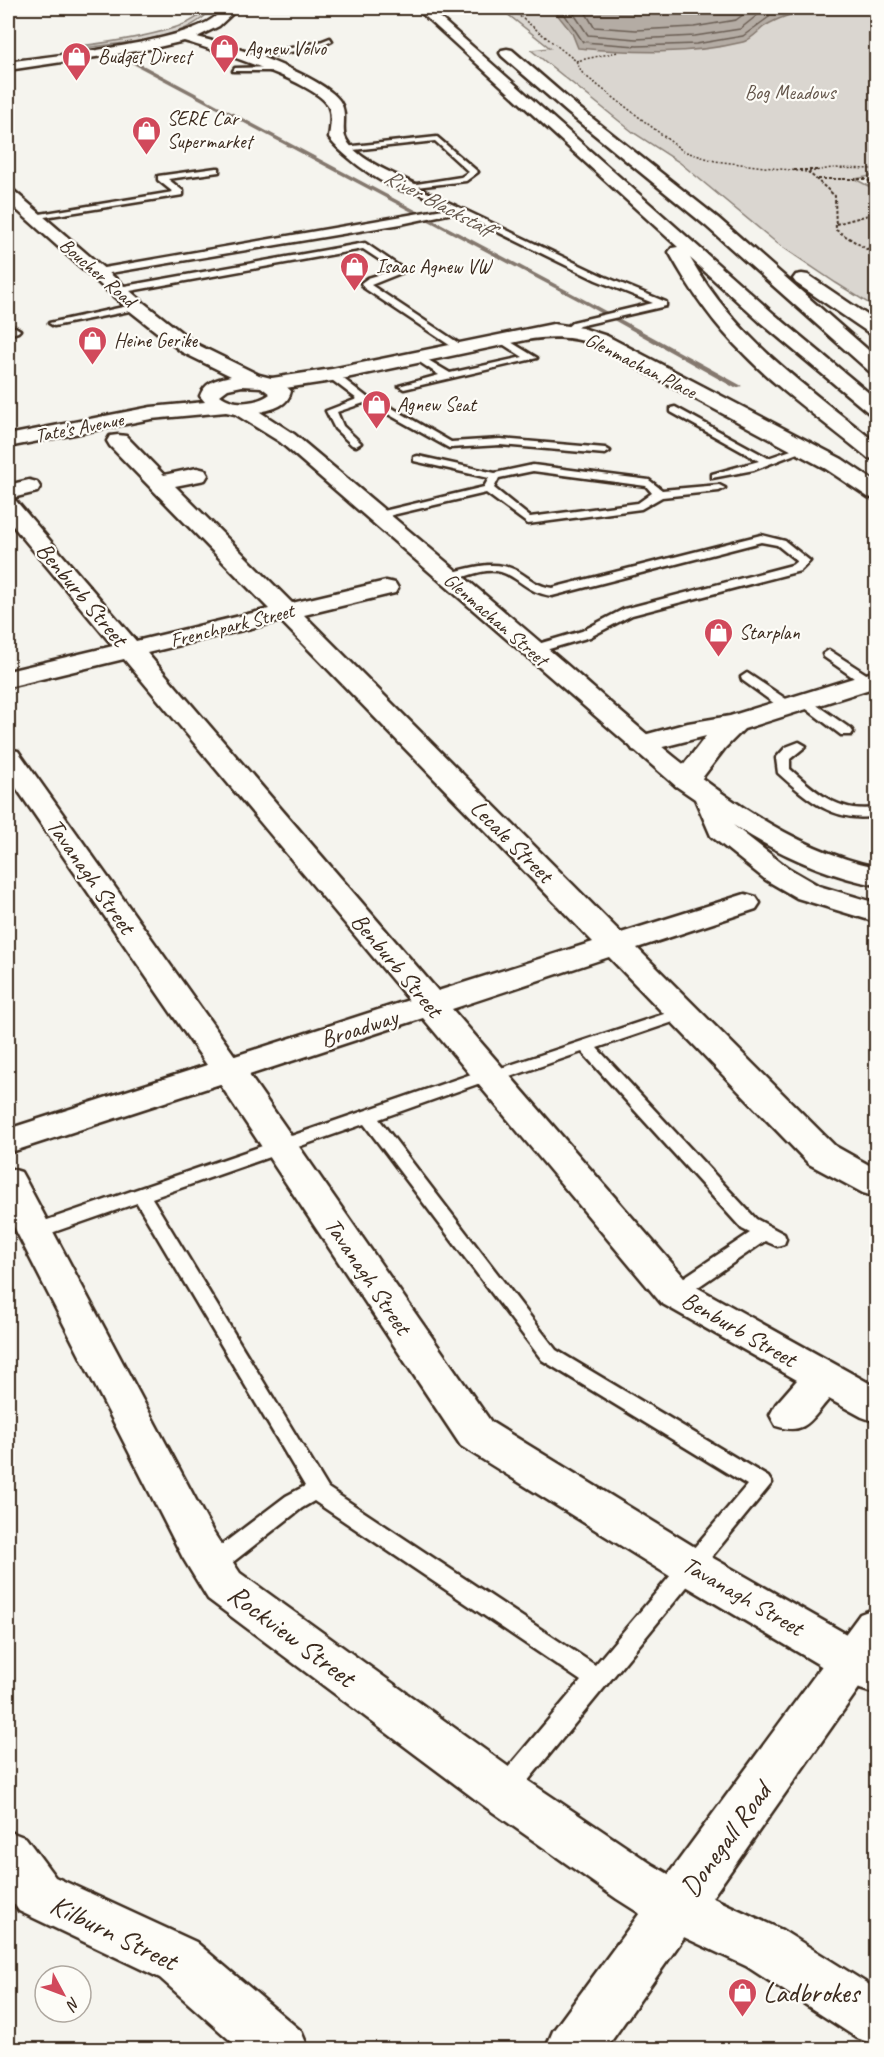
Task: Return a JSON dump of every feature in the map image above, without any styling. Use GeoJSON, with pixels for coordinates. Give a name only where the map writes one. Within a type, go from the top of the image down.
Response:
{"type":"FeatureCollection","features":[{"type":"Feature","properties":{"kind":"main road"},"geometry":{"type":"LineString","coordinates":[[8,66],[152,44],[183,37],[216,24],[228,14],[228,8]]}},
{"type":"Feature","properties":{"kind":"main road"},"geometry":{"type":"LineString","coordinates":[[422,8],[767,318],[876,409]]}},
{"type":"Feature","properties":{"kind":"main road"},"geometry":{"type":"LineString","coordinates":[[183,37],[203,41],[310,84],[333,101],[339,122],[337,138],[344,149],[357,160],[411,187]]}},
{"type":"Feature","properties":{"kind":"main road"},"geometry":{"type":"LineString","coordinates":[[496,44],[573,110],[712,222],[876,367]]}},
{"type":"Feature","properties":{"kind":"main road","name":"Boucher Road"},"geometry":{"type":"LineString","coordinates":[[8,194],[189,348],[270,390]]}},
{"type":"Feature","properties":{"kind":"main road"},"geometry":{"type":"LineString","coordinates":[[712,222],[876,328]]}},
{"type":"Feature","properties":{"kind":"main road"},"geometry":{"type":"LineString","coordinates":[[671,230],[689,273],[732,329],[764,363],[876,453]]}},
{"type":"Feature","properties":{"kind":"main road","name":"Glenmachan Place"},"geometry":{"type":"LineString","coordinates":[[270,390],[501,339],[575,327],[834,464],[876,492]]}},
{"type":"Feature","properties":{"kind":"main road","name":"Boucher Road"},"geometry":{"type":"LineString","coordinates":[[189,348],[213,389],[213,400],[233,407]]}},
{"type":"Feature","properties":{"kind":"main road","name":"Tate's Avenue"},"geometry":{"type":"LineString","coordinates":[[8,441],[151,413],[260,406],[270,390],[232,381],[151,413]]}},
{"type":"Feature","properties":{"kind":"main road"},"geometry":{"type":"LineString","coordinates":[[270,390],[287,438]]}},
{"type":"Feature","properties":{"kind":"main road","name":"Glenmachan Street"},"geometry":{"type":"LineString","coordinates":[[233,407],[287,438],[375,516],[697,788],[807,854],[857,874],[876,876]]}},
{"type":"Feature","properties":{"kind":"main road","name":"Lecale Street"},"geometry":{"type":"LineString","coordinates":[[118,441],[822,1155],[876,1184]]}},
{"type":"Feature","properties":{"kind":"main road"},"geometry":{"type":"LineString","coordinates":[[159,483],[196,475]]}},
{"type":"Feature","properties":{"kind":"main road","name":"Benburb Street"},"geometry":{"type":"LineString","coordinates":[[15,495],[129,650],[675,1293],[876,1406]]}},
{"type":"Feature","properties":{"kind":"main road","name":"Frenchpark Street"},"geometry":{"type":"LineString","coordinates":[[8,679],[386,588]]}},
{"type":"Feature","properties":{"kind":"main road"},"geometry":{"type":"LineString","coordinates":[[643,744],[688,731],[734,723],[873,681]]}},
{"type":"Feature","properties":{"kind":"main road"},"geometry":{"type":"LineString","coordinates":[[697,788],[716,742],[734,723]]}},
{"type":"Feature","properties":{"kind":"main road","name":"Tavanagh Street"},"geometry":{"type":"LineString","coordinates":[[8,757],[228,1070],[476,1434],[691,1567],[868,1654]]}},
{"type":"Feature","properties":{"kind":"main road","name":"Glenmachan Street"},"geometry":{"type":"LineString","coordinates":[[697,788],[721,830],[777,874],[808,892],[876,913]]}},
{"type":"Feature","properties":{"kind":"main road","name":"Broadway"},"geometry":{"type":"LineString","coordinates":[[8,1141],[745,903]]}},
{"type":"Feature","properties":{"kind":"main road","name":"Rockview Street"},"geometry":{"type":"LineString","coordinates":[[8,1181],[209,1566],[224,1586],[504,1792],[635,1882],[676,1907],[764,1948],[876,2019]]}},
{"type":"Feature","properties":{"kind":"main road","name":"Benburb Street"},"geometry":{"type":"LineString","coordinates":[[790,1415],[824,1377]]}},
{"type":"Feature","properties":{"kind":"main road","name":"Donegall Road"},"geometry":{"type":"LineString","coordinates":[[572,2049],[676,1907],[868,1654]]}},
{"type":"Feature","properties":{"kind":"main road","name":"Kilburn Street"},"geometry":{"type":"LineString","coordinates":[[17,1884],[178,1959],[282,2049]]}},
{"type":"Feature","properties":{"kind":"lane"},"geometry":{"type":"LineString","coordinates":[[247,58],[322,44],[330,40]]}},
{"type":"Feature","properties":{"kind":"lane"},"geometry":{"type":"LineString","coordinates":[[235,70],[272,69]]}},
{"type":"Feature","properties":{"kind":"lane"},"geometry":{"type":"LineString","coordinates":[[344,149],[437,139],[474,172],[463,179],[411,187]]}},
{"type":"Feature","properties":{"kind":"lane"},"geometry":{"type":"LineString","coordinates":[[32,216],[180,193],[161,178],[216,170]]}},
{"type":"Feature","properties":{"kind":"lane"},"geometry":{"type":"LineString","coordinates":[[411,187],[622,289],[663,304],[575,327]]}},
{"type":"Feature","properties":{"kind":"lane"},"geometry":{"type":"LineString","coordinates":[[98,272],[401,221],[458,208]]}},
{"type":"Feature","properties":{"kind":"lane"},"geometry":{"type":"LineString","coordinates":[[119,290],[365,246],[402,271],[371,280],[366,283],[367,286],[460,348]]}},
{"type":"Feature","properties":{"kind":"lane"},"geometry":{"type":"LineString","coordinates":[[54,323],[137,306]]}},
{"type":"Feature","properties":{"kind":"lane"},"geometry":{"type":"LineString","coordinates":[[404,386],[532,358],[501,339]]}},
{"type":"Feature","properties":{"kind":"lane"},"geometry":{"type":"LineString","coordinates":[[418,357],[449,377]]}},
{"type":"Feature","properties":{"kind":"lane"},"geometry":{"type":"LineString","coordinates":[[330,376],[364,400],[383,407],[449,445],[500,442],[605,450]]}},
{"type":"Feature","properties":{"kind":"lane"},"geometry":{"type":"LineString","coordinates":[[356,443],[339,427],[331,411],[364,400]]}},
{"type":"Feature","properties":{"kind":"lane"},"geometry":{"type":"LineString","coordinates":[[675,410],[766,461]]}},
{"type":"Feature","properties":{"kind":"lane"},"geometry":{"type":"LineString","coordinates":[[716,476],[803,449]]}},
{"type":"Feature","properties":{"kind":"lane"},"geometry":{"type":"LineString","coordinates":[[418,459],[495,476],[533,468],[649,483],[659,494]]}},
{"type":"Feature","properties":{"kind":"lane"},"geometry":{"type":"LineString","coordinates":[[375,516],[488,489],[495,476]]}},
{"type":"Feature","properties":{"kind":"lane"},"geometry":{"type":"LineString","coordinates":[[488,489],[528,521],[641,506],[659,494],[719,488]]}},
{"type":"Feature","properties":{"kind":"lane"},"geometry":{"type":"LineString","coordinates":[[450,577],[483,568],[498,568],[509,572],[534,589],[552,592],[761,538],[781,543],[804,561],[796,568],[621,615],[586,634],[532,650]]}},
{"type":"Feature","properties":{"kind":"lane"},"geometry":{"type":"LineString","coordinates":[[829,654],[873,681]]}},
{"type":"Feature","properties":{"kind":"lane"},"geometry":{"type":"LineString","coordinates":[[747,678],[846,732]]}},
{"type":"Feature","properties":{"kind":"lane"},"geometry":{"type":"LineString","coordinates":[[799,746],[783,758],[783,770],[823,803],[843,814],[876,812]]}},
{"type":"Feature","properties":{"kind":"lane"},"geometry":{"type":"LineString","coordinates":[[34,1232],[490,1075],[682,1013]]}},
{"type":"Feature","properties":{"kind":"lane"},"geometry":{"type":"LineString","coordinates":[[585,1045],[749,1224],[770,1236],[675,1293]]}},
{"type":"Feature","properties":{"kind":"lane"},"geometry":{"type":"LineString","coordinates":[[368,1117],[549,1355],[761,1483],[504,1792]]}},
{"type":"Feature","properties":{"kind":"lane"},"geometry":{"type":"LineString","coordinates":[[141,1195],[321,1494],[597,1679]]}},
{"type":"Feature","properties":{"kind":"lane"},"geometry":{"type":"LineString","coordinates":[[209,1566],[294,1502],[317,1489]]}},
{"type":"Feature","properties":{"kind":"path"},"geometry":{"type":"LineString","coordinates":[[528,8],[513,10],[576,61],[583,74],[683,152],[715,161],[808,172],[831,168],[876,169]]}},
{"type":"Feature","properties":{"kind":"path"},"geometry":{"type":"LineString","coordinates":[[576,61],[618,52]]}},
{"type":"Feature","properties":{"kind":"path"},"geometry":{"type":"LineString","coordinates":[[808,172],[835,196],[836,230],[876,255]]}},
{"type":"Feature","properties":{"kind":"path"},"geometry":{"type":"LineString","coordinates":[[817,179],[865,179],[876,184]]}},
{"type":"Feature","properties":{"kind":"path"},"geometry":{"type":"LineString","coordinates":[[836,224],[876,213]]}},
{"type":"Feature","properties":{"kind":"path"},"geometry":{"type":"LineString","coordinates":[[866,249],[876,247]]}},
{"type":"Feature","properties":{"kind":"green space"},"geometry":{"type":"Polygon","coordinates":[[[204,8],[209,8],[206,15],[194,24],[165,36],[85,48],[81,46],[129,39],[169,29],[198,16],[204,8]]]}},
{"type":"Feature","properties":{"kind":"green space","name":"Bog Meadows"},"geometry":{"type":"Polygon","coordinates":[[[876,8],[876,175],[855,179],[876,190],[876,308],[778,244],[679,162],[634,133],[531,50],[550,48],[501,9],[876,8]]]}},
{"type":"Feature","properties":{"kind":"water"},"geometry":{"type":"Polygon","coordinates":[[[563,8],[763,8],[780,12],[812,9],[776,20],[743,42],[682,51],[640,52],[578,48],[572,33],[556,13],[563,8]]]}},
{"type":"Feature","properties":{"kind":"waterway","name":"River Blackstaff"},"geometry":{"type":"LineString","coordinates":[[120,55],[587,303],[738,386]]}},
{"type":"Feature","properties":{"kind":"place","name":"Agnew Volvo"},"geometry":{"type":"Point","coordinates":[224,74]}},
{"type":"Feature","properties":{"kind":"place","name":"Budget Direct"},"geometry":{"type":"Point","coordinates":[77,82]}},
{"type":"Feature","properties":{"kind":"place","name":"SERE Car Supermarket"},"geometry":{"type":"Point","coordinates":[146,156]}},
{"type":"Feature","properties":{"kind":"place","name":"Isaac Agnew VW"},"geometry":{"type":"Point","coordinates":[355,292]}},
{"type":"Feature","properties":{"kind":"place","name":"Heine Gerike"},"geometry":{"type":"Point","coordinates":[93,366]}},
{"type":"Feature","properties":{"kind":"place","name":"Agnew Seat"},"geometry":{"type":"Point","coordinates":[376,430]}},
{"type":"Feature","properties":{"kind":"place","name":"Starplan"},"geometry":{"type":"Point","coordinates":[718,658]}},
{"type":"Feature","properties":{"kind":"place","name":"Ladbrokes"},"geometry":{"type":"Point","coordinates":[742,2018]}}]}
